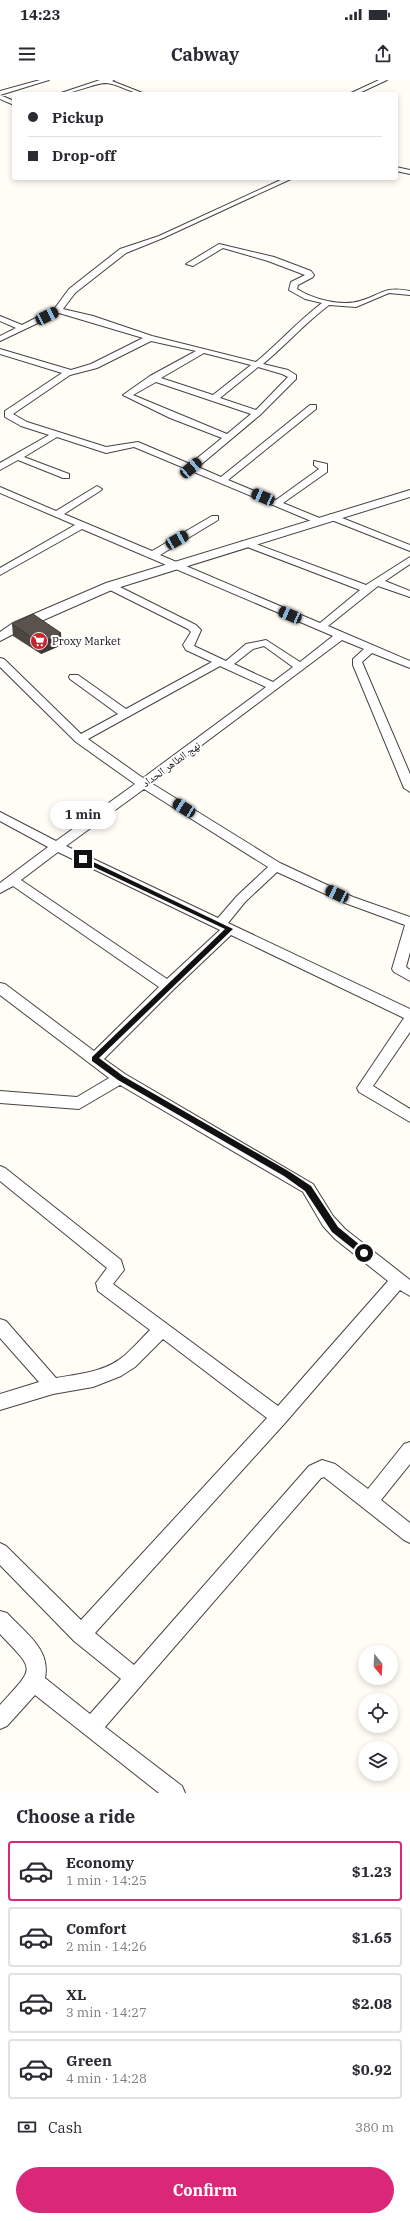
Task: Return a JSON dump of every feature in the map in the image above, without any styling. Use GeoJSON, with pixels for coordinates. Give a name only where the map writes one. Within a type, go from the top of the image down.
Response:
{"type":"FeatureCollection","features":[{"type":"Feature","properties":{"kind":"street"},"geometry":{"type":"LineString","coordinates":[[0,93],[46,80]]}},
{"type":"Feature","properties":{"kind":"street"},"geometry":{"type":"LineString","coordinates":[[68,92],[107,80],[137,92]]}},
{"type":"Feature","properties":{"kind":"street"},"geometry":{"type":"LineString","coordinates":[[357,92],[384,80]]}},
{"type":"Feature","properties":{"kind":"street"},"geometry":{"type":"LineString","coordinates":[[0,97],[12,102]]}},
{"type":"Feature","properties":{"kind":"street"},"geometry":{"type":"LineString","coordinates":[[398,169],[410,172]]}},
{"type":"Feature","properties":{"kind":"street"},"geometry":{"type":"LineString","coordinates":[[0,339],[58,310],[72,291],[123,251],[161,237],[286,180]]}},
{"type":"Feature","properties":{"kind":"street"},"geometry":{"type":"LineString","coordinates":[[190,264],[222,246],[258,255],[309,273],[310,275],[294,284],[293,290],[327,303],[361,304],[391,290],[410,294]]}},
{"type":"Feature","properties":{"kind":"street"},"geometry":{"type":"LineString","coordinates":[[215,398],[258,365],[303,321],[327,303]]}},
{"type":"Feature","properties":{"kind":"street"},"geometry":{"type":"LineString","coordinates":[[58,310],[90,318],[150,338],[203,350],[289,373],[293,377],[257,413],[191,468]]}},
{"type":"Feature","properties":{"kind":"street"},"geometry":{"type":"LineString","coordinates":[[0,318],[23,328]]}},
{"type":"Feature","properties":{"kind":"street"},"geometry":{"type":"LineString","coordinates":[[150,338],[94,366],[68,373],[26,398],[8,413],[16,421],[55,435],[106,450],[135,444],[319,521]]}},
{"type":"Feature","properties":{"kind":"street"},"geometry":{"type":"LineString","coordinates":[[203,350],[127,395],[172,416],[228,437]]}},
{"type":"Feature","properties":{"kind":"street"},"geometry":{"type":"LineString","coordinates":[[0,351],[68,373]]}},
{"type":"Feature","properties":{"kind":"street"},"geometry":{"type":"LineString","coordinates":[[154,378],[257,413]]}},
{"type":"Feature","properties":{"kind":"street"},"geometry":{"type":"LineString","coordinates":[[222,480],[314,407]]}},
{"type":"Feature","properties":{"kind":"street"},"geometry":{"type":"LineString","coordinates":[[0,468],[55,435]]}},
{"type":"Feature","properties":{"kind":"street"},"geometry":{"type":"LineString","coordinates":[[17,457],[66,476]]}},
{"type":"Feature","properties":{"kind":"street"},"geometry":{"type":"LineString","coordinates":[[277,503],[324,470],[324,466],[317,462]]}},
{"type":"Feature","properties":{"kind":"street"},"geometry":{"type":"LineString","coordinates":[[57,514],[96,489]]}},
{"type":"Feature","properties":{"kind":"street"},"geometry":{"type":"LineString","coordinates":[[0,490],[410,666]]}},
{"type":"Feature","properties":{"kind":"street"},"geometry":{"type":"LineString","coordinates":[[0,637],[18,626],[110,586],[410,493]]}},
{"type":"Feature","properties":{"kind":"street"},"geometry":{"type":"LineString","coordinates":[[332,517],[410,548]]}},
{"type":"Feature","properties":{"kind":"street"},"geometry":{"type":"LineString","coordinates":[[152,555],[215,518]]}},
{"type":"Feature","properties":{"kind":"street"},"geometry":{"type":"LineString","coordinates":[[0,572],[82,524]]}},
{"type":"Feature","properties":{"kind":"street"},"geometry":{"type":"LineString","coordinates":[[245,543],[367,589]]}},
{"type":"Feature","properties":{"kind":"street"},"geometry":{"type":"LineString","coordinates":[[320,628],[367,589],[410,560]]}},
{"type":"Feature","properties":{"kind":"street"},"geometry":{"type":"LineString","coordinates":[[377,582],[410,594]]}},
{"type":"Feature","properties":{"kind":"street"},"geometry":{"type":"LineString","coordinates":[[110,586],[196,630],[196,634],[188,645],[190,648],[274,686]]}},
{"type":"Feature","properties":{"kind":"street"},"geometry":{"type":"LineString","coordinates":[[0,630],[18,626]]}},
{"type":"Feature","properties":{"kind":"street","name":"نهج الطاهر الحداد"},"geometry":{"type":"LineString","coordinates":[[0,889],[55,846],[144,784],[340,636]]}},
{"type":"Feature","properties":{"kind":"street"},"geometry":{"type":"LineString","coordinates":[[80,739],[223,664],[251,645],[260,642],[266,643],[300,667]]}},
{"type":"Feature","properties":{"kind":"street"},"geometry":{"type":"LineString","coordinates":[[370,649],[357,661],[358,665],[410,788]]}},
{"type":"Feature","properties":{"kind":"street"},"geometry":{"type":"LineString","coordinates":[[0,661],[80,739],[144,784],[276,866],[349,900],[410,922]]}},
{"type":"Feature","properties":{"kind":"street"},"geometry":{"type":"LineString","coordinates":[[74,677],[126,714]]}},
{"type":"Feature","properties":{"kind":"street"},"geometry":{"type":"LineString","coordinates":[[0,816],[55,846],[410,1015]]}},
{"type":"Feature","properties":{"kind":"street"},"geometry":{"type":"LineString","coordinates":[[95,1059],[225,926],[241,899],[276,866]]}},
{"type":"Feature","properties":{"kind":"street"},"geometry":{"type":"LineString","coordinates":[[13,880],[168,986]]}},
{"type":"Feature","properties":{"kind":"street"},"geometry":{"type":"LineString","coordinates":[[410,928],[399,969],[410,976]]}},
{"type":"Feature","properties":{"kind":"street"},"geometry":{"type":"LineString","coordinates":[[0,988],[120,1078],[287,1174],[308,1188],[335,1229],[404,1285],[279,1417],[81,1634]]}},
{"type":"Feature","properties":{"kind":"street"},"geometry":{"type":"LineString","coordinates":[[410,1021],[364,1088],[410,1116]]}},
{"type":"Feature","properties":{"kind":"street"},"geometry":{"type":"LineString","coordinates":[[0,1097],[78,1103],[120,1078]]}},
{"type":"Feature","properties":{"kind":"street"},"geometry":{"type":"LineString","coordinates":[[0,1172],[115,1265],[116,1270],[104,1283],[104,1286],[279,1417]]}},
{"type":"Feature","properties":{"kind":"street"},"geometry":{"type":"LineString","coordinates":[[0,1326],[53,1386]]}},
{"type":"Feature","properties":{"kind":"street"},"geometry":{"type":"LineString","coordinates":[[0,1402],[53,1386],[93,1379],[115,1371],[129,1362],[161,1330]]}},
{"type":"Feature","properties":{"kind":"street"},"geometry":{"type":"LineString","coordinates":[[369,1502],[410,1450]]}},
{"type":"Feature","properties":{"kind":"street"},"geometry":{"type":"LineString","coordinates":[[91,1728],[318,1470],[326,1468],[329,1470],[410,1534]]}},
{"type":"Feature","properties":{"kind":"street"},"geometry":{"type":"LineString","coordinates":[[0,1552],[81,1634],[135,1678]]}},
{"type":"Feature","properties":{"kind":"street"},"geometry":{"type":"LineString","coordinates":[[0,1620],[36,1658],[37,1669],[34,1682],[0,1719]]}},
{"type":"Feature","properties":{"kind":"street"},"geometry":{"type":"LineString","coordinates":[[34,1682],[175,1793]]}},
{"type":"Feature","properties":{"kind":"building"},"geometry":{"type":"Polygon","coordinates":[[[33,614],[61,633],[40,643],[12,624],[33,614]]]}},
{"type":"Feature","properties":{"kind":"place","name":"Proxy Market"},"geometry":{"type":"Point","coordinates":[39,641]}},
{"type":"Feature","properties":{"kind":"route"},"geometry":{"type":"LineString","coordinates":[[83,859],[230,929],[168,986],[95,1059],[120,1078],[287,1174],[308,1188],[328,1221],[340,1234],[364,1253]]}}]}
